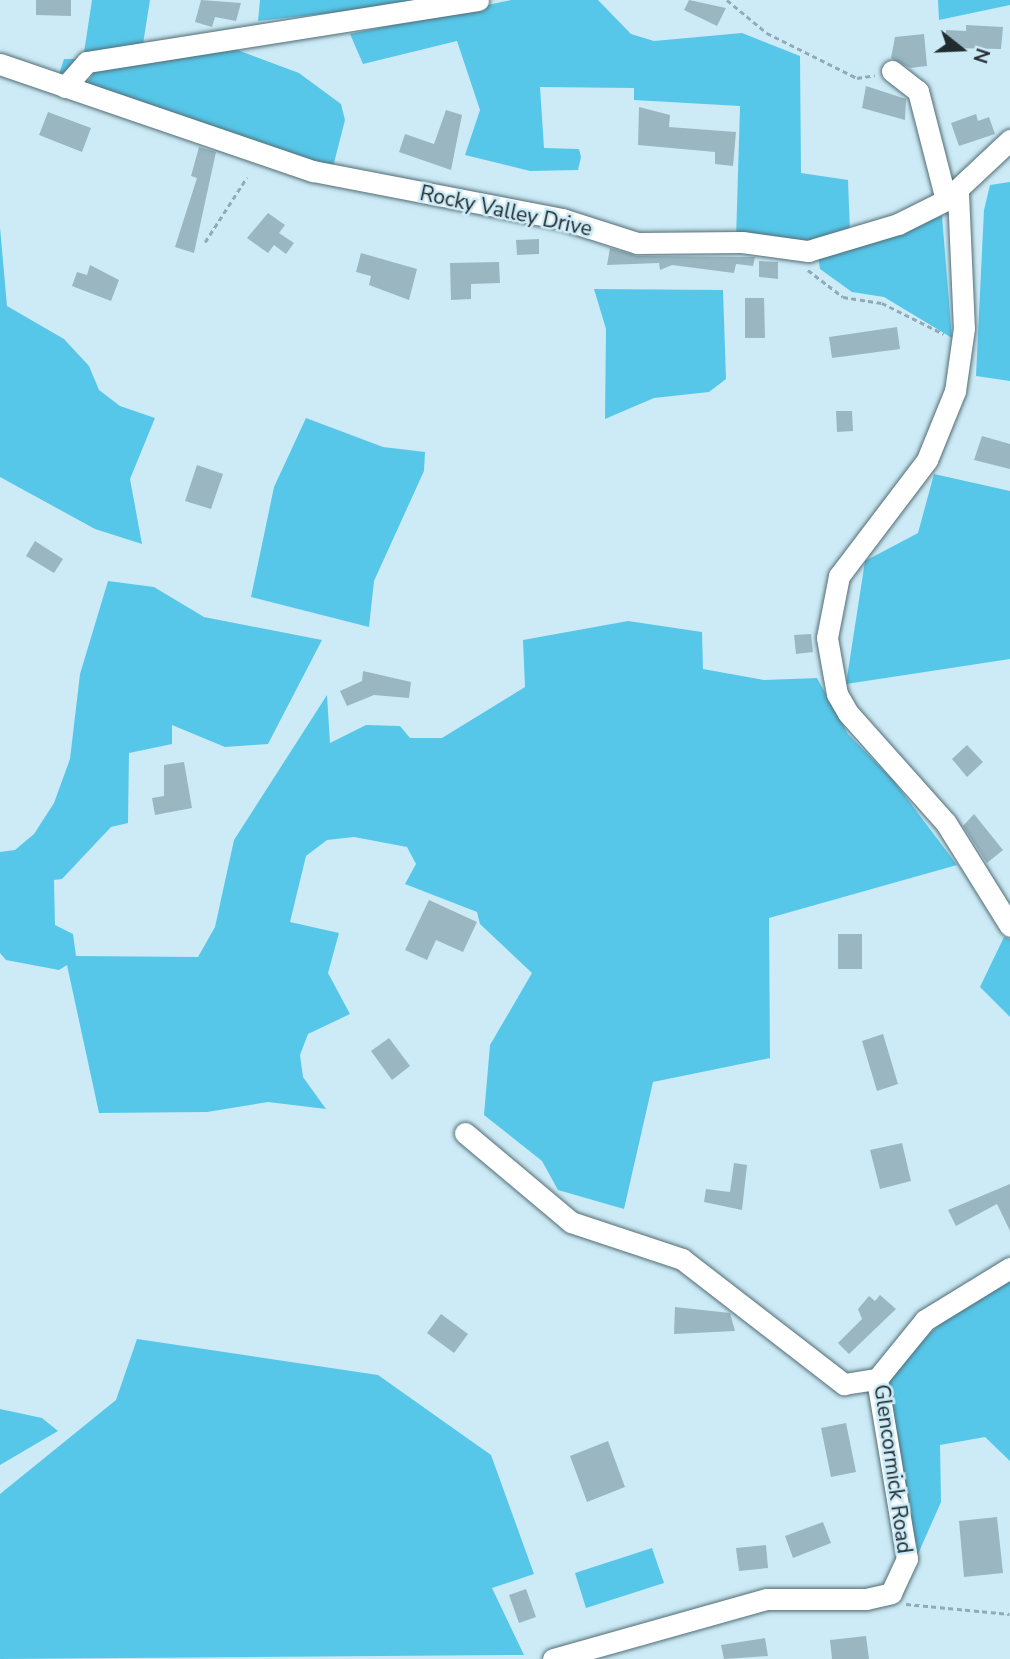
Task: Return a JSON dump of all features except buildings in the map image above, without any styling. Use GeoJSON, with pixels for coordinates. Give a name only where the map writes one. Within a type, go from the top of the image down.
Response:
{"type":"FeatureCollection","features":[{"type":"Feature","properties":{"kind":"street"},"geometry":{"type":"LineString","coordinates":[[65,87],[87,62],[478,0]]}},
{"type":"Feature","properties":{"kind":"street","name":"Rocky Valley Drive"},"geometry":{"type":"LineString","coordinates":[[0,64],[258,156],[360,183],[542,214],[636,243],[742,242],[798,251],[898,224],[952,196],[1010,139]]}},
{"type":"Feature","properties":{"kind":"street"},"geometry":{"type":"LineString","coordinates":[[892,71],[918,91],[952,196],[964,333],[955,391],[936,440],[839,576],[827,638],[837,694],[848,713],[1000,885],[1010,926]]}},
{"type":"Feature","properties":{"kind":"street"},"geometry":{"type":"LineString","coordinates":[[465,1133],[571,1222],[699,1269],[844,1384],[877,1379]]}},
{"type":"Feature","properties":{"kind":"street","name":"Glencormick Road"},"geometry":{"type":"LineString","coordinates":[[553,1659],[767,1599],[891,1593],[907,1559],[877,1379],[925,1320],[1010,1268]]}},
{"type":"Feature","properties":{"kind":"path"},"geometry":{"type":"LineString","coordinates":[[727,0],[767,33],[857,78],[892,71]]}},
{"type":"Feature","properties":{"kind":"path"},"geometry":{"type":"LineString","coordinates":[[205,242],[247,177]]}},
{"type":"Feature","properties":{"kind":"path"},"geometry":{"type":"LineString","coordinates":[[798,251],[812,277],[843,297],[882,303],[942,334],[964,333]]}},
{"type":"Feature","properties":{"kind":"path"},"geometry":{"type":"LineString","coordinates":[[900,1604],[1010,1614]]}},
{"type":"Feature","properties":{"kind":"shaded area"},"geometry":{"type":"Polygon","coordinates":[[[92,0],[150,0],[143,44],[59,74],[64,59],[83,59],[92,0]]]}},
{"type":"Feature","properties":{"kind":"shaded area"},"geometry":{"type":"Polygon","coordinates":[[[260,0],[448,0],[258,21],[260,0]]]}},
{"type":"Feature","properties":{"kind":"shaded area"},"geometry":{"type":"Polygon","coordinates":[[[511,0],[598,0],[631,34],[654,41],[742,33],[800,56],[801,173],[848,180],[850,232],[806,246],[736,240],[740,106],[634,100],[634,88],[540,87],[544,148],[579,149],[581,157],[578,170],[530,171],[465,155],[480,110],[457,41],[363,64],[350,34],[511,0]]]}},
{"type":"Feature","properties":{"kind":"shaded area"},"geometry":{"type":"Polygon","coordinates":[[[938,0],[1010,0],[1010,5],[939,20],[938,0]]]}},
{"type":"Feature","properties":{"kind":"shaded area"},"geometry":{"type":"Polygon","coordinates":[[[224,45],[299,73],[341,104],[345,120],[333,167],[86,85],[96,69],[224,45]]]}},
{"type":"Feature","properties":{"kind":"shaded area"},"geometry":{"type":"Polygon","coordinates":[[[1010,182],[1010,381],[976,376],[984,210],[990,185],[1010,182]]]}},
{"type":"Feature","properties":{"kind":"shaded area"},"geometry":{"type":"Polygon","coordinates":[[[942,216],[952,338],[884,297],[852,292],[820,269],[818,255],[942,216]]]}},
{"type":"Feature","properties":{"kind":"shaded area"},"geometry":{"type":"Polygon","coordinates":[[[0,227],[7,306],[64,339],[89,366],[99,390],[120,406],[155,418],[130,479],[142,544],[95,529],[0,477],[0,227]]]}},
{"type":"Feature","properties":{"kind":"shaded area"},"geometry":{"type":"Polygon","coordinates":[[[594,289],[723,290],[726,379],[709,392],[654,398],[605,419],[606,329],[594,289]]]}},
{"type":"Feature","properties":{"kind":"shaded area"},"geometry":{"type":"Polygon","coordinates":[[[306,418],[383,447],[425,452],[424,471],[374,581],[369,627],[251,597],[274,487],[306,418]]]}},
{"type":"Feature","properties":{"kind":"shaded area"},"geometry":{"type":"Polygon","coordinates":[[[934,474],[1010,491],[1010,659],[846,684],[865,561],[918,533],[934,474]]]}},
{"type":"Feature","properties":{"kind":"shaded area"},"geometry":{"type":"Polygon","coordinates":[[[108,581],[154,587],[204,617],[322,640],[268,744],[225,747],[172,725],[172,744],[129,753],[128,823],[111,827],[62,879],[54,880],[55,925],[73,934],[76,956],[198,957],[215,927],[234,840],[327,695],[330,743],[366,725],[400,726],[410,738],[442,738],[525,687],[523,640],[628,621],[702,632],[703,669],[764,680],[817,678],[848,734],[893,780],[957,865],[769,918],[770,1058],[653,1082],[624,1209],[558,1190],[542,1161],[484,1115],[490,1045],[532,973],[480,924],[477,912],[405,884],[416,864],[407,847],[354,837],[327,840],[306,856],[290,922],[339,933],[328,973],[350,1014],[308,1034],[300,1055],[303,1077],[326,1109],[268,1102],[207,1112],[99,1113],[67,965],[59,970],[6,960],[0,953],[0,852],[15,850],[34,834],[54,803],[70,759],[80,674],[108,581]]]}},
{"type":"Feature","properties":{"kind":"shaded area"},"geometry":{"type":"Polygon","coordinates":[[[1004,937],[1010,939],[1010,1017],[980,987],[1004,937]]]}},
{"type":"Feature","properties":{"kind":"shaded area"},"geometry":{"type":"Polygon","coordinates":[[[1010,1281],[1010,1461],[985,1437],[940,1445],[941,1502],[918,1554],[888,1400],[890,1381],[898,1363],[956,1309],[1010,1281]]]}},
{"type":"Feature","properties":{"kind":"shaded area"},"geometry":{"type":"Polygon","coordinates":[[[137,1339],[378,1375],[491,1455],[534,1574],[492,1588],[524,1655],[0,1659],[0,1494],[116,1400],[137,1339]]]}},
{"type":"Feature","properties":{"kind":"shaded area"},"geometry":{"type":"Polygon","coordinates":[[[0,1409],[42,1418],[58,1431],[0,1465],[0,1409]]]}},
{"type":"Feature","properties":{"kind":"shaded area"},"geometry":{"type":"Polygon","coordinates":[[[652,1548],[664,1583],[586,1608],[575,1573],[652,1548]]]}}]}
